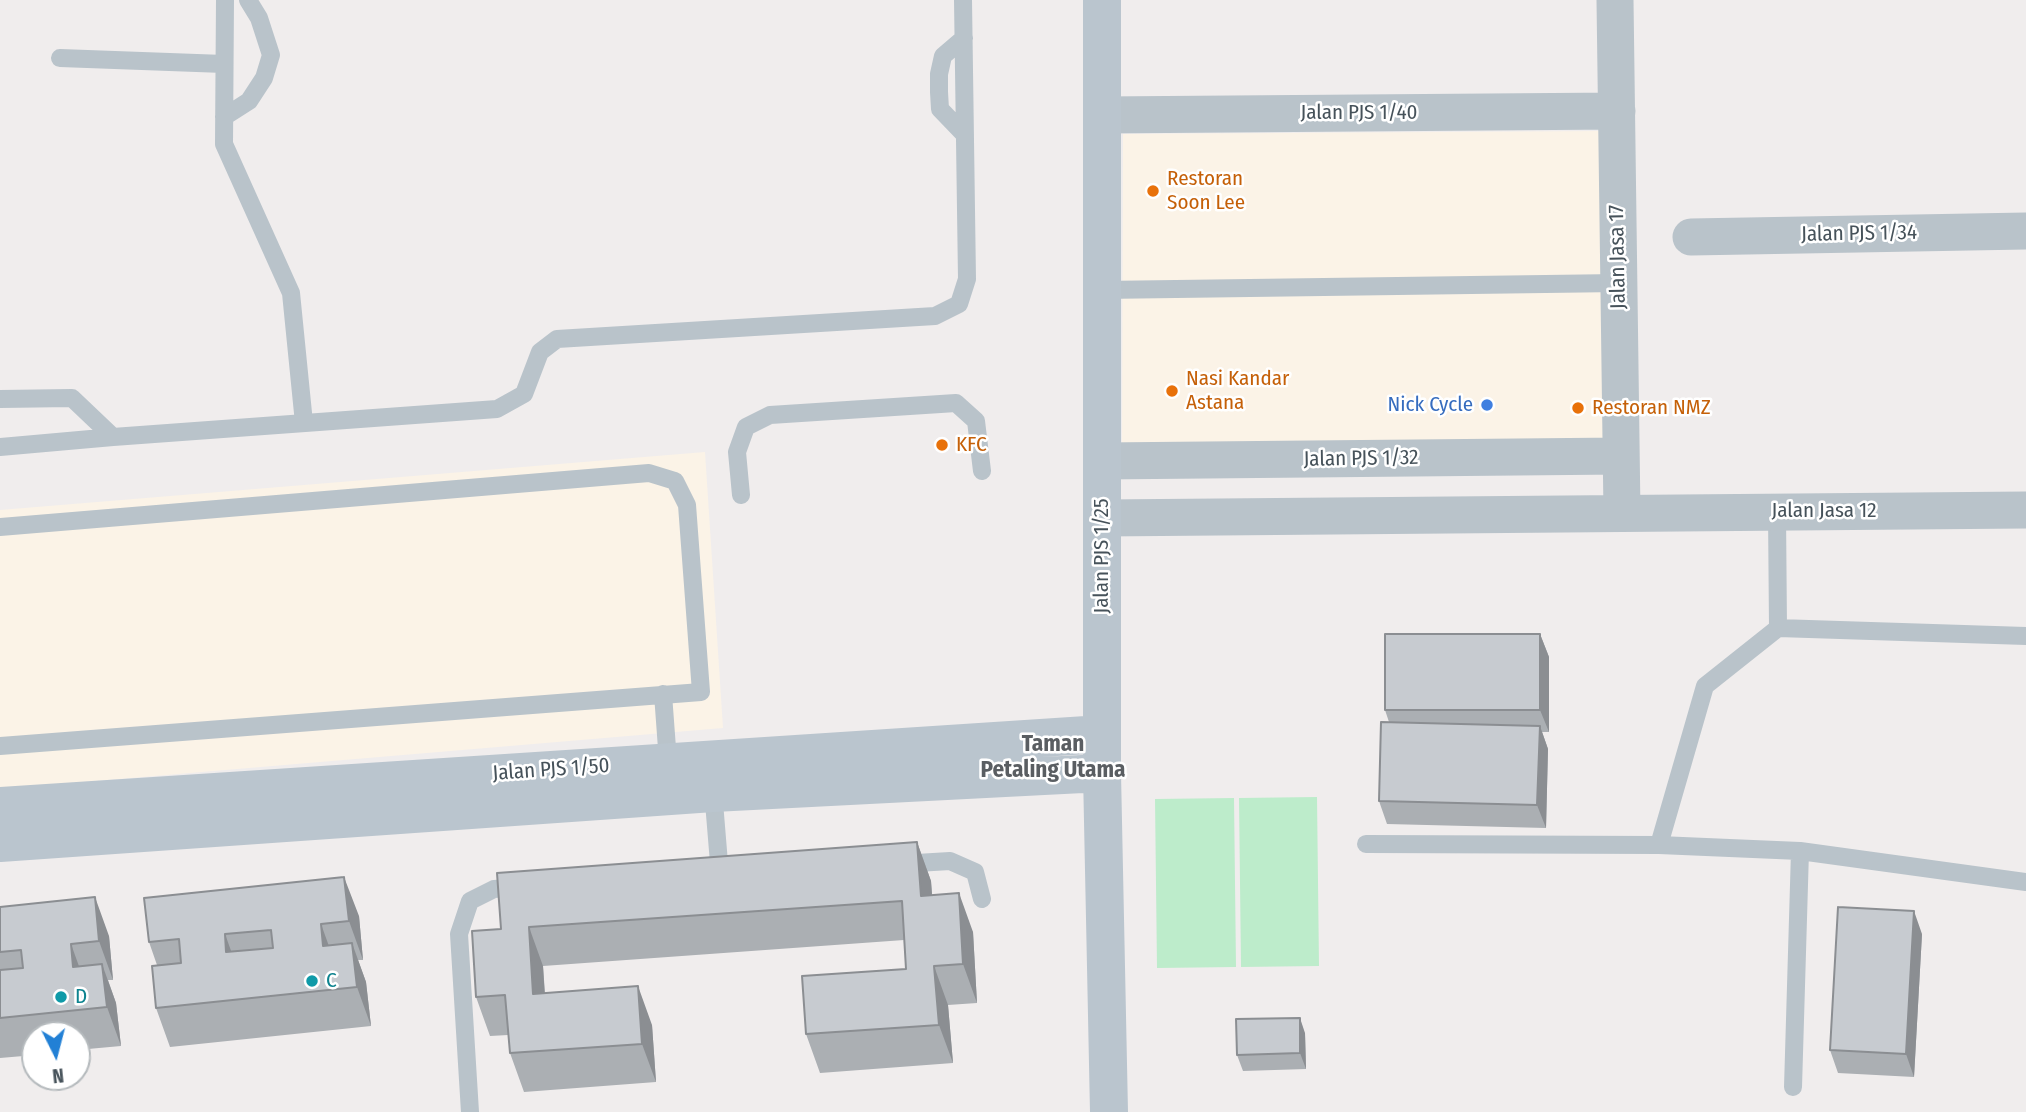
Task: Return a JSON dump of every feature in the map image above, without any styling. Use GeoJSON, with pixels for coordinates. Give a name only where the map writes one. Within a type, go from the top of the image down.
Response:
{"type":"FeatureCollection","features":[{"type":"Feature","properties":{"kind":"street","name":"Jalan PJS 1/25"},"geometry":{"type":"LineString","coordinates":[[1102,0],[1102,773],[1109,1112]]}},
{"type":"Feature","properties":{"kind":"street","name":"Jalan Jasa 17"},"geometry":{"type":"LineString","coordinates":[[1615,0],[1622,513]]}},
{"type":"Feature","properties":{"kind":"street","name":"Jalan PJS 1/40"},"geometry":{"type":"LineString","coordinates":[[1102,115],[1617,111]]}},
{"type":"Feature","properties":{"kind":"street","name":"Jalan PJS 1/34"},"geometry":{"type":"LineString","coordinates":[[1691,237],[2026,231]]}},
{"type":"Feature","properties":{"kind":"street","name":"Jalan PJS 1/32"},"geometry":{"type":"LineString","coordinates":[[1102,461],[1621,456]]}},
{"type":"Feature","properties":{"kind":"street","name":"Jalan Jasa 12"},"geometry":{"type":"LineString","coordinates":[[1622,513],[2026,510]]}},
{"type":"Feature","properties":{"kind":"street"},"geometry":{"type":"LineString","coordinates":[[1103,518],[1622,513]]}},
{"type":"Feature","properties":{"kind":"street","name":"Jalan PJS 1/50"},"geometry":{"type":"LineString","coordinates":[[0,843],[711,776],[1102,734]]}},
{"type":"Feature","properties":{"kind":"street","name":"Jalan PJS 1/50"},"geometry":{"type":"LineString","coordinates":[[0,806],[668,762],[711,776],[1102,773]]}},
{"type":"Feature","properties":{"kind":"lane"},"geometry":{"type":"LineString","coordinates":[[225,0],[224,144],[292,293],[304,423]]}},
{"type":"Feature","properties":{"kind":"lane"},"geometry":{"type":"LineString","coordinates":[[224,117],[249,101],[264,78],[271,55],[259,19],[248,0]]}},
{"type":"Feature","properties":{"kind":"lane"},"geometry":{"type":"LineString","coordinates":[[0,447],[497,409],[524,394],[540,352],[557,339],[934,316],[959,304],[967,279],[963,0]]}},
{"type":"Feature","properties":{"kind":"lane"},"geometry":{"type":"LineString","coordinates":[[964,38],[943,56],[939,92],[940,109],[965,135]]}},
{"type":"Feature","properties":{"kind":"lane"},"geometry":{"type":"LineString","coordinates":[[60,58],[224,64]]}},
{"type":"Feature","properties":{"kind":"lane"},"geometry":{"type":"LineString","coordinates":[[1102,290],[1619,283]]}},
{"type":"Feature","properties":{"kind":"lane"},"geometry":{"type":"LineString","coordinates":[[0,400],[72,398],[113,437]]}},
{"type":"Feature","properties":{"kind":"lane"},"geometry":{"type":"LineString","coordinates":[[741,495],[737,452],[746,427],[770,415],[956,404],[976,421],[982,471]]}},
{"type":"Feature","properties":{"kind":"lane"},"geometry":{"type":"LineString","coordinates":[[0,527],[649,473],[674,481],[687,505],[701,692],[0,746]]}},
{"type":"Feature","properties":{"kind":"lane"},"geometry":{"type":"LineString","coordinates":[[1777,512],[1778,628]]}},
{"type":"Feature","properties":{"kind":"lane"},"geometry":{"type":"LineString","coordinates":[[1660,845],[1704,686],[1778,628],[2026,636]]}},
{"type":"Feature","properties":{"kind":"lane"},"geometry":{"type":"LineString","coordinates":[[663,695],[668,762]]}},
{"type":"Feature","properties":{"kind":"lane"},"geometry":{"type":"LineString","coordinates":[[711,776],[720,875]]}},
{"type":"Feature","properties":{"kind":"lane"},"geometry":{"type":"LineString","coordinates":[[1366,844],[1660,845],[1800,851],[2026,882]]}},
{"type":"Feature","properties":{"kind":"lane"},"geometry":{"type":"LineString","coordinates":[[1793,1087],[1800,851]]}},
{"type":"Feature","properties":{"kind":"lane"},"geometry":{"type":"LineString","coordinates":[[882,865],[950,861],[975,872],[982,899]]}},
{"type":"Feature","properties":{"kind":"lane"},"geometry":{"type":"LineString","coordinates":[[470,1112],[459,933],[470,901],[494,889],[547,886]]}},
{"type":"Feature","properties":{"kind":"shaded area"},"geometry":{"type":"Polygon","coordinates":[[[1603,131],[1607,442],[1122,449],[1123,134],[1603,131]]]}},
{"type":"Feature","properties":{"kind":"shaded area"},"geometry":{"type":"Polygon","coordinates":[[[705,452],[723,728],[0,789],[0,510],[705,452]]]}},
{"type":"Feature","properties":{"kind":"green space"},"geometry":{"type":"Polygon","coordinates":[[[1317,797],[1319,966],[1241,967],[1239,798],[1317,797]]]}},
{"type":"Feature","properties":{"kind":"green space"},"geometry":{"type":"Polygon","coordinates":[[[1234,798],[1236,967],[1157,968],[1155,799],[1234,798]]]}},
{"type":"Feature","properties":{"kind":"building"},"geometry":{"type":"Polygon","coordinates":[[[1385,634],[1540,634],[1540,710],[1385,710],[1385,634]]]}},
{"type":"Feature","properties":{"kind":"building"},"geometry":{"type":"Polygon","coordinates":[[[1381,722],[1540,726],[1537,805],[1379,801],[1381,722]]]}},
{"type":"Feature","properties":{"kind":"building"},"geometry":{"type":"Polygon","coordinates":[[[917,842],[921,896],[959,893],[963,964],[934,966],[939,1025],[806,1034],[802,976],[906,969],[902,901],[529,927],[533,994],[638,986],[642,1044],[510,1053],[505,995],[476,997],[472,931],[501,929],[497,873],[917,842]]]}},
{"type":"Feature","properties":{"kind":"building"},"geometry":{"type":"Polygon","coordinates":[[[344,877],[349,921],[321,924],[323,946],[352,943],[357,987],[156,1008],[152,966],[181,963],[179,939],[149,942],[144,898],[344,877]],[[271,930],[225,934],[226,952],[273,948],[271,930]]]}},
{"type":"Feature","properties":{"kind":"building"},"geometry":{"type":"Polygon","coordinates":[[[95,897],[99,941],[71,944],[73,967],[102,964],[107,1007],[0,1018],[0,970],[23,968],[21,950],[0,952],[0,907],[95,897]]]}},
{"type":"Feature","properties":{"kind":"building"},"geometry":{"type":"Polygon","coordinates":[[[1838,907],[1914,911],[1906,1054],[1830,1050],[1838,907]]]}},
{"type":"Feature","properties":{"kind":"building"},"geometry":{"type":"Polygon","coordinates":[[[1300,1018],[1300,1053],[1237,1055],[1236,1019],[1300,1018]]]}},
{"type":"Feature","properties":{"kind":"place","name":"Restoran Soon Lee"},"geometry":{"type":"Point","coordinates":[1153,191]}},
{"type":"Feature","properties":{"kind":"place","name":"Nasi Kandar Astana"},"geometry":{"type":"Point","coordinates":[1172,391]}},
{"type":"Feature","properties":{"kind":"place","name":"Nick Cycle"},"geometry":{"type":"Point","coordinates":[1487,405]}},
{"type":"Feature","properties":{"kind":"place","name":"Restoran NMZ"},"geometry":{"type":"Point","coordinates":[1578,408]}},
{"type":"Feature","properties":{"kind":"place","name":"KFC"},"geometry":{"type":"Point","coordinates":[942,445]}},
{"type":"Feature","properties":{"kind":"place","name":"C"},"geometry":{"type":"Point","coordinates":[312,981]}},
{"type":"Feature","properties":{"kind":"place","name":"D"},"geometry":{"type":"Point","coordinates":[61,997]}},
{"type":"Feature","properties":{"kind":"district","name":"Taman Petaling Utama"},"geometry":{"type":"Point","coordinates":[1053,758]}}]}
